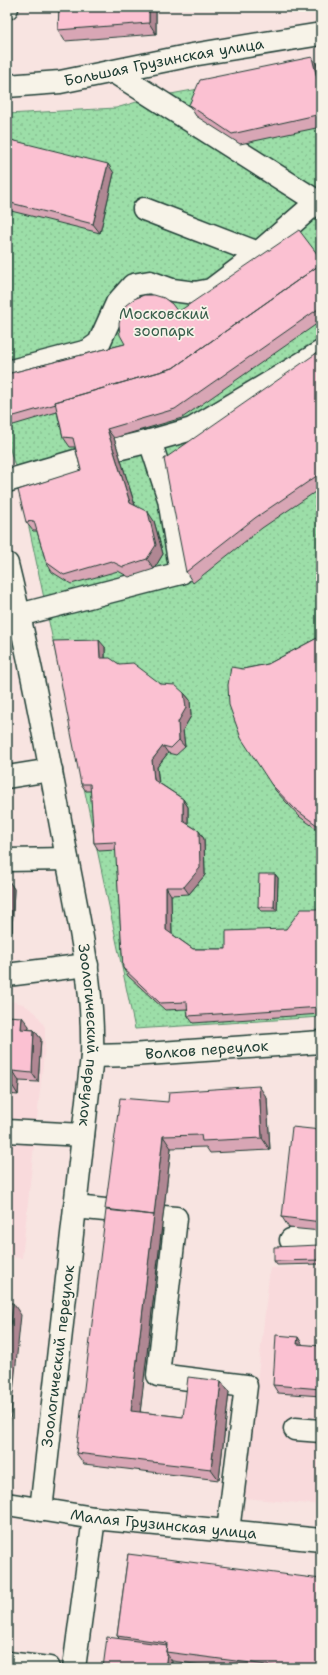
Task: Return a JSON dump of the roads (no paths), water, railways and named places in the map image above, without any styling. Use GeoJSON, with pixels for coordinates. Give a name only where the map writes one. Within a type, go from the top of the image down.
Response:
{"type":"FeatureCollection","features":[{"type":"Feature","properties":{"kind":"street","name":"Большая Грузинская улица"},"geometry":{"type":"LineString","coordinates":[[7,86],[60,82],[192,55],[321,34]]}},
{"type":"Feature","properties":{"kind":"street"},"geometry":{"type":"LineString","coordinates":[[7,372],[88,351],[99,343],[117,303],[133,285],[150,282],[172,290],[195,293],[212,290],[319,202],[114,72]]}},
{"type":"Feature","properties":{"kind":"street"},"geometry":{"type":"LineString","coordinates":[[144,209],[258,253]]}},
{"type":"Feature","properties":{"kind":"street"},"geometry":{"type":"LineString","coordinates":[[117,449],[192,429],[321,352]]}},
{"type":"Feature","properties":{"kind":"street"},"geometry":{"type":"LineString","coordinates":[[19,615],[181,573],[169,499],[150,441]]}},
{"type":"Feature","properties":{"kind":"street"},"geometry":{"type":"LineString","coordinates":[[7,481],[82,459]]}},
{"type":"Feature","properties":{"kind":"street","name":"Зоологический переулок"},"geometry":{"type":"LineString","coordinates":[[7,564],[51,770],[87,965],[92,1013],[92,1056],[84,1135],[41,1510]]}},
{"type":"Feature","properties":{"kind":"street"},"geometry":{"type":"LineString","coordinates":[[7,777],[51,770]]}},
{"type":"Feature","properties":{"kind":"street"},"geometry":{"type":"LineString","coordinates":[[7,860],[67,859]]}},
{"type":"Feature","properties":{"kind":"street"},"geometry":{"type":"LineString","coordinates":[[7,975],[87,965]]}},
{"type":"Feature","properties":{"kind":"street","name":"Волков переулок"},"geometry":{"type":"LineString","coordinates":[[92,1056],[131,1055],[321,1042]]}},
{"type":"Feature","properties":{"kind":"street"},"geometry":{"type":"LineString","coordinates":[[7,1131],[84,1135]]}},
{"type":"Feature","properties":{"kind":"street"},"geometry":{"type":"LineString","coordinates":[[76,1207],[115,1211]]}},
{"type":"Feature","properties":{"kind":"street"},"geometry":{"type":"LineString","coordinates":[[163,1217],[176,1218],[158,1375],[246,1386],[228,1531]]}},
{"type":"Feature","properties":{"kind":"street"},"geometry":{"type":"LineString","coordinates":[[291,1240],[321,1239]]}},
{"type":"Feature","properties":{"kind":"street"},"geometry":{"type":"LineString","coordinates":[[295,1429],[321,1431]]}},
{"type":"Feature","properties":{"kind":"street","name":"Малая Грузинская улица"},"geometry":{"type":"LineString","coordinates":[[7,1504],[94,1518],[321,1540]]}},
{"type":"Feature","properties":{"kind":"street"},"geometry":{"type":"LineString","coordinates":[[74,1668],[94,1518]]}},
{"type":"Feature","properties":{"kind":"street"},"geometry":{"type":"LineString","coordinates":[[7,1663],[49,1668]]}},
{"type":"Feature","properties":{"kind":"park label","name":"Московский зоопарк"},"geometry":{"type":"Point","coordinates":[164,322]}}]}
